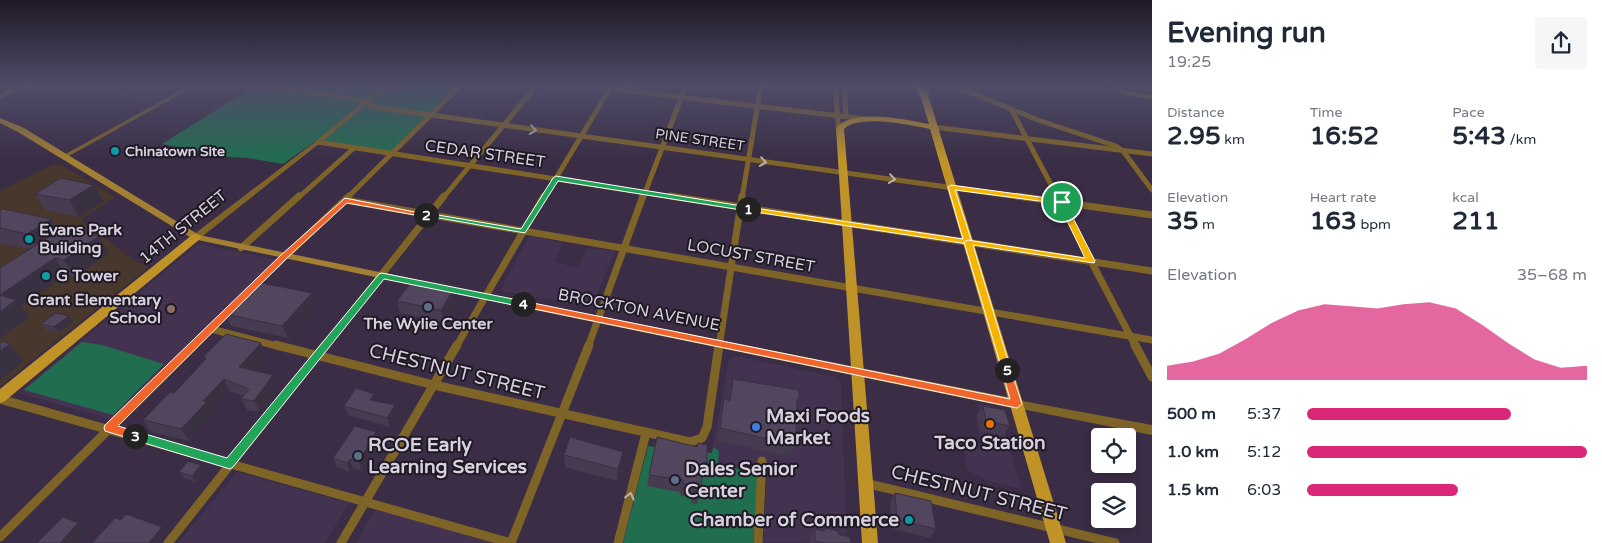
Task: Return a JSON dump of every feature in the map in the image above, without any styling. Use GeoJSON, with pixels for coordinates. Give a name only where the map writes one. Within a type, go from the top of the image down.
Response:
{"type":"FeatureCollection","features":[{"type":"Feature","properties":{"kind":"main road"},"geometry":{"type":"LineString","coordinates":[[928,110],[1056,536]]}},
{"type":"Feature","properties":{"kind":"main road"},"geometry":{"type":"LineString","coordinates":[[851,119],[933,127]]}},
{"type":"Feature","properties":{"kind":"main road"},"geometry":{"type":"LineString","coordinates":[[844,173],[848,170],[846,128],[851,119]]}},
{"type":"Feature","properties":{"kind":"main road"},"geometry":{"type":"LineString","coordinates":[[870,543],[844,173],[842,170],[841,125],[851,119],[869,119],[933,127]]}},
{"type":"Feature","properties":{"kind":"main road","name":"BROCKTON AVENUE"},"geometry":{"type":"LineString","coordinates":[[0,120],[65,156],[196,237],[284,257],[721,343],[1017,404]]}},
{"type":"Feature","properties":{"kind":"main road","name":"14TH STREET"},"geometry":{"type":"LineString","coordinates":[[0,398],[196,237]]}},
{"type":"Feature","properties":{"kind":"street"},"geometry":{"type":"LineString","coordinates":[[65,156],[148,110]]}},
{"type":"Feature","properties":{"kind":"street","name":"14TH STREET"},"geometry":{"type":"LineString","coordinates":[[196,237],[356,110]]}},
{"type":"Feature","properties":{"kind":"street","name":"PINE STREET"},"geometry":{"type":"LineString","coordinates":[[397,110],[1152,215]]}},
{"type":"Feature","properties":{"kind":"street"},"geometry":{"type":"LineString","coordinates":[[0,537],[435,110]]}},
{"type":"Feature","properties":{"kind":"street"},"geometry":{"type":"LineString","coordinates":[[168,543],[429,215],[515,110]]}},
{"type":"Feature","properties":{"kind":"street"},"geometry":{"type":"LineString","coordinates":[[340,543],[596,110]]}},
{"type":"Feature","properties":{"kind":"street"},"geometry":{"type":"LineString","coordinates":[[0,398],[364,503],[511,543],[599,319],[623,249],[676,110]]}},
{"type":"Feature","properties":{"kind":"street"},"geometry":{"type":"LineString","coordinates":[[721,343],[731,266],[756,110]]}},
{"type":"Feature","properties":{"kind":"street"},"geometry":{"type":"LineString","coordinates":[[786,110],[851,119],[849,110]]}},
{"type":"Feature","properties":{"kind":"street"},"geometry":{"type":"LineString","coordinates":[[836,110],[840,136]]}},
{"type":"Feature","properties":{"kind":"street"},"geometry":{"type":"LineString","coordinates":[[1012,110],[1062,202],[1152,377]]}},
{"type":"Feature","properties":{"kind":"street"},"geometry":{"type":"LineString","coordinates":[[1014,110],[1116,146],[1123,151],[1152,190]]}},
{"type":"Feature","properties":{"kind":"street"},"geometry":{"type":"LineString","coordinates":[[933,127],[1152,154]]}},
{"type":"Feature","properties":{"kind":"street","name":"CEDAR STREET"},"geometry":{"type":"LineString","coordinates":[[318,142],[1152,271]]}},
{"type":"Feature","properties":{"kind":"street"},"geometry":{"type":"LineString","coordinates":[[241,248],[354,148]]}},
{"type":"Feature","properties":{"kind":"street","name":"LOCUST STREET"},"geometry":{"type":"LineString","coordinates":[[345,200],[1152,340]]}},
{"type":"Feature","properties":{"kind":"street","name":"CHESTNUT STREET"},"geometry":{"type":"LineString","coordinates":[[211,329],[561,415],[690,442],[702,440],[707,426],[721,343]]}},
{"type":"Feature","properties":{"kind":"street","name":"BROCKTON AVENUE"},"geometry":{"type":"LineString","coordinates":[[1017,404],[1152,430]]}},
{"type":"Feature","properties":{"kind":"street"},"geometry":{"type":"LineString","coordinates":[[618,543],[646,433]]}},
{"type":"Feature","properties":{"kind":"street"},"geometry":{"type":"LineString","coordinates":[[758,543],[762,461]]}},
{"type":"Feature","properties":{"kind":"street","name":"CHESTNUT STREET"},"geometry":{"type":"LineString","coordinates":[[865,483],[1056,536],[1115,543]]}},
{"type":"Feature","properties":{"kind":"shaded area"},"geometry":{"type":"Polygon","coordinates":[[[60,164],[115,197],[82,219],[83,222],[135,261],[149,267],[0,386],[0,191],[52,165],[60,164]]]}},
{"type":"Feature","properties":{"kind":"shaded area"},"geometry":{"type":"Polygon","coordinates":[[[529,236],[563,243],[555,262],[570,266],[578,267],[587,248],[615,251],[592,307],[502,291],[502,287],[529,236]]]}},
{"type":"Feature","properties":{"kind":"shaded area"},"geometry":{"type":"Polygon","coordinates":[[[198,244],[277,260],[114,420],[18,393],[198,244]]]}},
{"type":"Feature","properties":{"kind":"shaded area"},"geometry":{"type":"Polygon","coordinates":[[[736,356],[835,377],[841,383],[847,543],[763,542],[767,476],[717,464],[719,451],[713,447],[729,358],[736,356]]]}},
{"type":"Feature","properties":{"kind":"shaded area"},"geometry":{"type":"Polygon","coordinates":[[[976,403],[999,408],[1021,489],[988,481],[967,470],[964,443],[982,447],[975,415],[979,414],[976,403]]]}},
{"type":"Feature","properties":{"kind":"shaded area"},"geometry":{"type":"Polygon","coordinates":[[[237,472],[349,503],[325,543],[178,543],[237,472]]]}},
{"type":"Feature","properties":{"kind":"shaded area"},"geometry":{"type":"Polygon","coordinates":[[[376,509],[494,543],[356,543],[376,509]]]}},
{"type":"Feature","properties":{"kind":"green space"},"geometry":{"type":"Polygon","coordinates":[[[215,110],[437,110],[393,153],[330,143],[318,139],[283,164],[229,157],[162,144],[215,110]]]}},
{"type":"Feature","properties":{"kind":"green space"},"geometry":{"type":"Polygon","coordinates":[[[82,342],[102,345],[164,364],[113,415],[24,390],[82,342]]]}},
{"type":"Feature","properties":{"kind":"green space"},"geometry":{"type":"Polygon","coordinates":[[[648,446],[712,453],[713,447],[719,451],[718,464],[758,473],[753,543],[623,543],[648,446]]]}},
{"type":"Feature","properties":{"kind":"building"},"geometry":{"type":"Polygon","coordinates":[[[61,178],[94,185],[69,200],[35,194],[61,178]]]}},
{"type":"Feature","properties":{"kind":"building"},"geometry":{"type":"Polygon","coordinates":[[[215,196],[223,198],[216,204],[207,202],[215,196]]]}},
{"type":"Feature","properties":{"kind":"building"},"geometry":{"type":"Polygon","coordinates":[[[3,209],[51,219],[27,234],[0,228],[0,211],[3,209]]]}},
{"type":"Feature","properties":{"kind":"building"},"geometry":{"type":"Polygon","coordinates":[[[73,227],[88,231],[84,233],[99,236],[64,260],[55,258],[0,295],[0,268],[57,232],[63,234],[73,227]]]}},
{"type":"Feature","properties":{"kind":"building"},"geometry":{"type":"Polygon","coordinates":[[[412,281],[454,289],[441,310],[397,301],[412,281]]]}},
{"type":"Feature","properties":{"kind":"building"},"geometry":{"type":"Polygon","coordinates":[[[257,282],[312,293],[282,326],[225,314],[257,282]]]}},
{"type":"Feature","properties":{"kind":"building"},"geometry":{"type":"Polygon","coordinates":[[[0,295],[16,300],[0,312],[0,295]]]}},
{"type":"Feature","properties":{"kind":"building"},"geometry":{"type":"Polygon","coordinates":[[[56,313],[69,316],[54,327],[41,324],[56,313]]]}},
{"type":"Feature","properties":{"kind":"building"},"geometry":{"type":"Polygon","coordinates":[[[226,334],[261,343],[239,367],[273,375],[254,401],[241,399],[249,389],[224,379],[203,401],[207,402],[181,429],[143,420],[170,392],[174,393],[206,359],[204,356],[226,334]]]}},
{"type":"Feature","properties":{"kind":"building"},"geometry":{"type":"Polygon","coordinates":[[[0,342],[10,344],[0,351],[0,342]]]}},
{"type":"Feature","properties":{"kind":"building","name":"Maxi Foods Market"},"geometry":{"type":"Polygon","coordinates":[[[733,379],[799,390],[796,442],[790,440],[789,444],[720,428],[724,399],[730,401],[733,379]]]}},
{"type":"Feature","properties":{"kind":"building"},"geometry":{"type":"Polygon","coordinates":[[[356,388],[374,394],[370,400],[395,405],[387,418],[344,406],[356,388]]]}},
{"type":"Feature","properties":{"kind":"building"},"geometry":{"type":"Polygon","coordinates":[[[983,406],[1005,410],[1010,426],[986,421],[983,406]]]}},
{"type":"Feature","properties":{"kind":"building"},"geometry":{"type":"Polygon","coordinates":[[[355,426],[376,432],[359,462],[350,459],[347,463],[333,458],[355,426]]]}},
{"type":"Feature","properties":{"kind":"building"},"geometry":{"type":"Polygon","coordinates":[[[570,437],[623,452],[618,469],[564,455],[570,437]]]}},
{"type":"Feature","properties":{"kind":"building","name":"Dales Senior Center"},"geometry":{"type":"Polygon","coordinates":[[[657,437],[697,447],[698,443],[707,445],[707,463],[704,462],[700,493],[694,491],[694,486],[682,483],[683,480],[649,475],[657,437]]]}},
{"type":"Feature","properties":{"kind":"building"},"geometry":{"type":"Polygon","coordinates":[[[188,461],[201,465],[192,476],[179,472],[188,461]]]}},
{"type":"Feature","properties":{"kind":"building"},"geometry":{"type":"Polygon","coordinates":[[[895,493],[931,501],[936,529],[897,520],[895,493]]]}},
{"type":"Feature","properties":{"kind":"building"},"geometry":{"type":"Polygon","coordinates":[[[126,514],[162,527],[149,543],[92,543],[115,518],[121,520],[126,514]]]}},
{"type":"Feature","properties":{"kind":"building"},"geometry":{"type":"Polygon","coordinates":[[[63,517],[78,523],[60,543],[37,543],[63,517]]]}},
{"type":"Feature","properties":{"kind":"building"},"geometry":{"type":"Polygon","coordinates":[[[825,528],[838,531],[838,534],[850,537],[851,543],[815,541],[815,529],[825,531],[825,528]]]}},
{"type":"Feature","properties":{"kind":"place","name":"Chinatown Site"},"geometry":{"type":"Point","coordinates":[115,151]}},
{"type":"Feature","properties":{"kind":"place","name":"Evans Park Building"},"geometry":{"type":"Point","coordinates":[29,239]}},
{"type":"Feature","properties":{"kind":"place","name":"G Tower"},"geometry":{"type":"Point","coordinates":[46,276]}},
{"type":"Feature","properties":{"kind":"place","name":"The Wylie Center"},"geometry":{"type":"Point","coordinates":[428,307]}},
{"type":"Feature","properties":{"kind":"place","name":"Grant Elementary School"},"geometry":{"type":"Point","coordinates":[171,309]}},
{"type":"Feature","properties":{"kind":"place","name":"Taco Station"},"geometry":{"type":"Point","coordinates":[990,424]}},
{"type":"Feature","properties":{"kind":"place","name":"Maxi Foods Market"},"geometry":{"type":"Point","coordinates":[756,427]}},
{"type":"Feature","properties":{"kind":"place","name":"RCOE Early Learning Services"},"geometry":{"type":"Point","coordinates":[358,456]}},
{"type":"Feature","properties":{"kind":"place","name":"Dales Senior Center"},"geometry":{"type":"Point","coordinates":[675,480]}},
{"type":"Feature","properties":{"kind":"place","name":"Chamber of Commerce"},"geometry":{"type":"Point","coordinates":[909,520]}},
{"type":"Feature","properties":{"kind":"route"},"geometry":{"type":"LineString","coordinates":[[1062,202],[951,187],[968,242],[556,178],[523,232],[345,200],[109,428],[230,464],[382,276],[1017,404],[968,242],[1091,261],[1062,202]]}}]}
